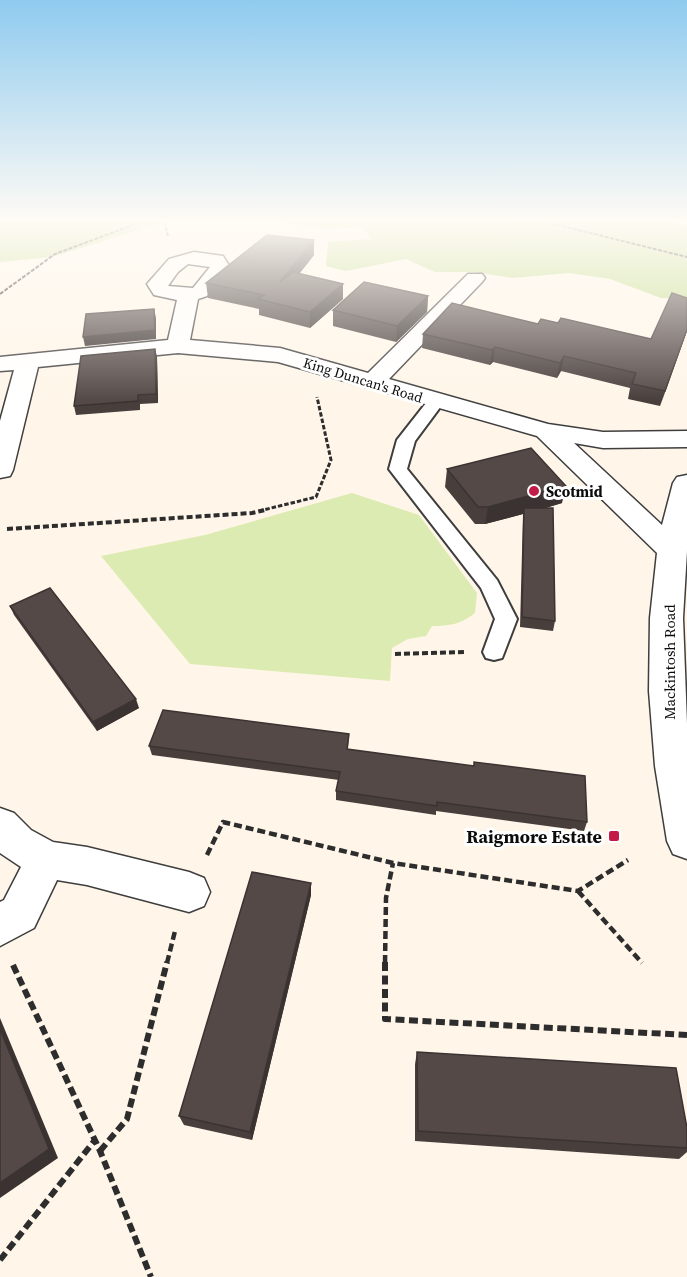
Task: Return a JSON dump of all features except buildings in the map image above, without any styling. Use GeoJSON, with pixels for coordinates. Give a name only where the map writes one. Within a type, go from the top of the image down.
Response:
{"type":"FeatureCollection","features":[{"type":"Feature","properties":{"kind":"street"},"geometry":{"type":"LineString","coordinates":[[371,383],[471,282]]}},
{"type":"Feature","properties":{"kind":"street"},"geometry":{"type":"LineString","coordinates":[[178,346],[188,295]]}},
{"type":"Feature","properties":{"kind":"street","name":"King Duncan's Road"},"geometry":{"type":"LineString","coordinates":[[0,364],[178,346],[213,347],[280,355],[436,402],[546,431],[603,440],[687,438]]}},
{"type":"Feature","properties":{"kind":"street"},"geometry":{"type":"LineString","coordinates":[[0,470],[28,361]]}},
{"type":"Feature","properties":{"kind":"street","name":"King Duncan's Road"},"geometry":{"type":"LineString","coordinates":[[546,431],[613,492],[672,551]]}},
{"type":"Feature","properties":{"kind":"street","name":"Mackintosh Road"},"geometry":{"type":"LineString","coordinates":[[687,483],[677,515],[672,551],[668,617],[668,716],[672,758],[687,841]]}},
{"type":"Feature","properties":{"kind":"street"},"geometry":{"type":"LineString","coordinates":[[0,825],[17,843],[46,860],[87,866],[189,892]]}},
{"type":"Feature","properties":{"kind":"street"},"geometry":{"type":"LineString","coordinates":[[5,942],[46,860]]}},
{"type":"Feature","properties":{"kind":"lane"},"geometry":{"type":"LineString","coordinates":[[436,402],[405,440],[398,469],[490,585],[506,619],[494,652]]}},
{"type":"Feature","properties":{"kind":"path"},"geometry":{"type":"LineString","coordinates":[[0,294],[17,282]]}},
{"type":"Feature","properties":{"kind":"path"},"geometry":{"type":"LineString","coordinates":[[7,529],[252,513],[316,497],[331,460],[317,395]]}},
{"type":"Feature","properties":{"kind":"path"},"geometry":{"type":"LineString","coordinates":[[396,654],[494,652]]}},
{"type":"Feature","properties":{"kind":"path"},"geometry":{"type":"LineString","coordinates":[[100,1152],[127,1119],[172,940],[189,892],[223,822],[393,864],[578,891],[642,963]]}},
{"type":"Feature","properties":{"kind":"path"},"geometry":{"type":"LineString","coordinates":[[578,891],[628,860]]}},
{"type":"Feature","properties":{"kind":"path"},"geometry":{"type":"LineString","coordinates":[[393,864],[386,898],[385,1019],[687,1035]]}},
{"type":"Feature","properties":{"kind":"path"},"geometry":{"type":"LineString","coordinates":[[5,942],[95,1140],[151,1277]]}},
{"type":"Feature","properties":{"kind":"path"},"geometry":{"type":"LineString","coordinates":[[0,1260],[95,1140]]}},
{"type":"Feature","properties":{"kind":"green space"},"geometry":{"type":"Polygon","coordinates":[[[617,282],[687,282],[687,299],[661,298],[617,282]]]}},
{"type":"Feature","properties":{"kind":"green space"},"geometry":{"type":"Polygon","coordinates":[[[352,493],[419,515],[477,593],[475,613],[470,617],[455,624],[432,626],[426,636],[408,639],[392,648],[390,681],[190,664],[101,556],[205,535],[352,493]]]}},
{"type":"Feature","properties":{"kind":"place","name":"Scotmid"},"geometry":{"type":"Point","coordinates":[534,491]}},
{"type":"Feature","properties":{"kind":"place","name":"Raigmore Estate"},"geometry":{"type":"Point","coordinates":[614,836]}}]}
